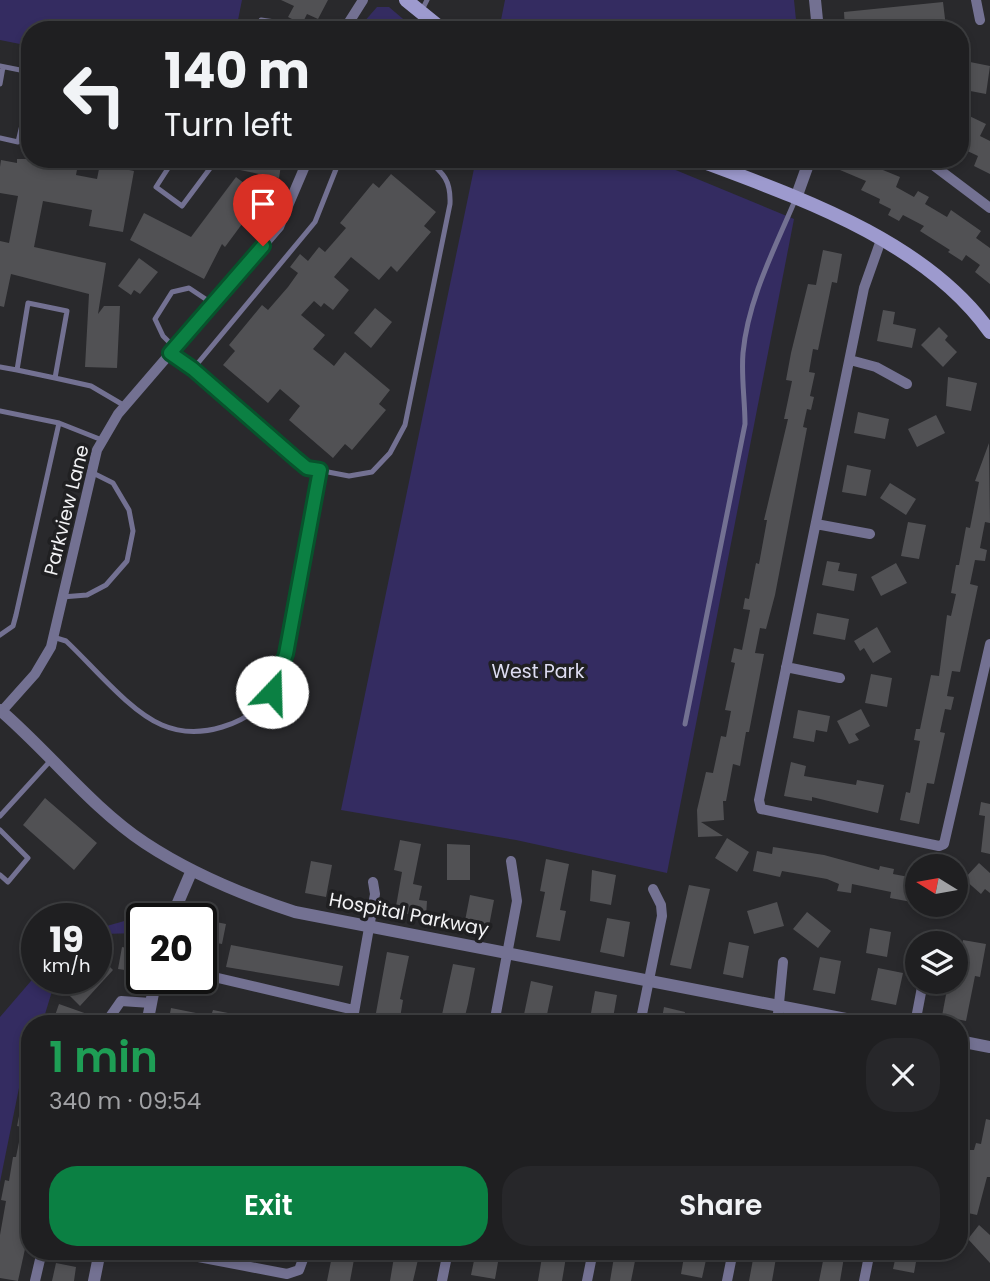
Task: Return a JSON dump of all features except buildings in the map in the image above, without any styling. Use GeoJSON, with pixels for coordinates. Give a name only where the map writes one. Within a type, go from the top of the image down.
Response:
{"type":"FeatureCollection","features":[{"type":"Feature","properties":{"kind":"main road"},"geometry":{"type":"LineString","coordinates":[[406,0],[424,6],[436,21]]}},
{"type":"Feature","properties":{"kind":"main road"},"geometry":{"type":"LineString","coordinates":[[718,168],[796,198],[881,240],[943,281],[990,332]]}},
{"type":"Feature","properties":{"kind":"street"},"geometry":{"type":"LineString","coordinates":[[350,21],[363,0]]}},
{"type":"Feature","properties":{"kind":"street"},"geometry":{"type":"LineString","coordinates":[[815,0],[817,21]]}},
{"type":"Feature","properties":{"kind":"street"},"geometry":{"type":"LineString","coordinates":[[976,0],[980,20]]}},
{"type":"Feature","properties":{"kind":"street","name":"Parkview Lane"},"geometry":{"type":"LineString","coordinates":[[1,711],[36,674],[54,637],[91,472],[102,440],[125,406],[279,227],[304,168]]}},
{"type":"Feature","properties":{"kind":"street"},"geometry":{"type":"LineString","coordinates":[[796,198],[807,168]]}},
{"type":"Feature","properties":{"kind":"street"},"geometry":{"type":"LineString","coordinates":[[937,168],[990,208]]}},
{"type":"Feature","properties":{"kind":"street"},"geometry":{"type":"LineString","coordinates":[[881,240],[868,271],[786,667],[760,800],[761,808],[939,846],[944,844],[990,644]]}},
{"type":"Feature","properties":{"kind":"street"},"geometry":{"type":"LineString","coordinates":[[850,360],[876,367],[907,384]]}},
{"type":"Feature","properties":{"kind":"street"},"geometry":{"type":"LineString","coordinates":[[816,524],[870,534]]}},
{"type":"Feature","properties":{"kind":"street"},"geometry":{"type":"LineString","coordinates":[[786,667],[840,678]]}},
{"type":"Feature","properties":{"kind":"street","name":"Hospital Parkway"},"geometry":{"type":"LineString","coordinates":[[1,711],[104,811],[145,843],[241,894],[295,912],[826,1015]]}},
{"type":"Feature","properties":{"kind":"street"},"geometry":{"type":"LineString","coordinates":[[496,1015],[517,901],[510,861]]}},
{"type":"Feature","properties":{"kind":"street"},"geometry":{"type":"LineString","coordinates":[[179,903],[192,870]]}},
{"type":"Feature","properties":{"kind":"street"},"geometry":{"type":"LineString","coordinates":[[353,1015],[375,894],[373,882]]}},
{"type":"Feature","properties":{"kind":"street"},"geometry":{"type":"LineString","coordinates":[[642,1015],[662,916],[661,905],[653,888]]}},
{"type":"Feature","properties":{"kind":"street"},"geometry":{"type":"LineString","coordinates":[[779,1015],[783,962]]}},
{"type":"Feature","properties":{"kind":"street"},"geometry":{"type":"LineString","coordinates":[[217,978],[354,1010]]}},
{"type":"Feature","properties":{"kind":"street"},"geometry":{"type":"LineString","coordinates":[[148,1015],[153,994]]}},
{"type":"Feature","properties":{"kind":"street"},"geometry":{"type":"LineString","coordinates":[[917,1015],[921,994]]}},
{"type":"Feature","properties":{"kind":"street"},"geometry":{"type":"LineString","coordinates":[[111,1015],[121,1001],[151,1003]]}},
{"type":"Feature","properties":{"kind":"street"},"geometry":{"type":"LineString","coordinates":[[968,1043],[990,1047]]}},
{"type":"Feature","properties":{"kind":"street"},"geometry":{"type":"LineString","coordinates":[[35,1281],[39,1260]]}},
{"type":"Feature","properties":{"kind":"street"},"geometry":{"type":"LineString","coordinates":[[94,1281],[98,1260]]}},
{"type":"Feature","properties":{"kind":"street"},"geometry":{"type":"LineString","coordinates":[[214,1260],[287,1274],[299,1270],[303,1260]]}},
{"type":"Feature","properties":{"kind":"street"},"geometry":{"type":"LineString","coordinates":[[442,1281],[446,1260]]}},
{"type":"Feature","properties":{"kind":"street"},"geometry":{"type":"LineString","coordinates":[[587,1281],[591,1260]]}},
{"type":"Feature","properties":{"kind":"street"},"geometry":{"type":"LineString","coordinates":[[727,1281],[731,1260]]}},
{"type":"Feature","properties":{"kind":"street"},"geometry":{"type":"LineString","coordinates":[[864,1281],[868,1260]]}},
{"type":"Feature","properties":{"kind":"lane"},"geometry":{"type":"LineString","coordinates":[[0,84],[2,66],[21,70]]}},
{"type":"Feature","properties":{"kind":"lane"},"geometry":{"type":"LineString","coordinates":[[0,138],[18,142],[21,129]]}},
{"type":"Feature","properties":{"kind":"lane"},"geometry":{"type":"LineString","coordinates":[[168,168],[156,187],[182,206],[209,168]]}},
{"type":"Feature","properties":{"kind":"lane"},"geometry":{"type":"LineString","coordinates":[[193,369],[315,222],[336,168]]}},
{"type":"Feature","properties":{"kind":"lane"},"geometry":{"type":"LineString","coordinates":[[213,304],[189,288],[172,292],[155,319],[173,351],[307,468],[349,476],[372,472],[390,453],[405,425],[450,204],[451,187],[438,168]]}},
{"type":"Feature","properties":{"kind":"lane"},"geometry":{"type":"LineString","coordinates":[[685,724],[745,424],[742,378],[748,325],[756,295],[796,198]]}},
{"type":"Feature","properties":{"kind":"lane"},"geometry":{"type":"LineString","coordinates":[[17,370],[28,303],[67,311],[55,378]]}},
{"type":"Feature","properties":{"kind":"lane"},"geometry":{"type":"LineString","coordinates":[[0,367],[90,386],[125,406]]}},
{"type":"Feature","properties":{"kind":"lane"},"geometry":{"type":"LineString","coordinates":[[0,411],[59,423],[102,440]]}},
{"type":"Feature","properties":{"kind":"lane"},"geometry":{"type":"LineString","coordinates":[[0,635],[13,626],[59,423]]}},
{"type":"Feature","properties":{"kind":"lane"},"geometry":{"type":"LineString","coordinates":[[54,637],[66,641],[135,707],[162,725],[193,731],[227,726],[250,715],[272,692],[286,654],[320,470]]}},
{"type":"Feature","properties":{"kind":"lane"},"geometry":{"type":"LineString","coordinates":[[62,597],[87,595],[106,585],[127,561],[133,531],[129,510],[113,484],[91,472]]}},
{"type":"Feature","properties":{"kind":"lane"},"geometry":{"type":"LineString","coordinates":[[0,816],[52,759]]}},
{"type":"Feature","properties":{"kind":"lane"},"geometry":{"type":"LineString","coordinates":[[0,830],[28,858],[8,882],[0,875]]}},
{"type":"Feature","properties":{"kind":"green space"},"geometry":{"type":"Polygon","coordinates":[[[0,0],[242,0],[238,21],[21,21],[21,44],[0,40],[0,0]]]}},
{"type":"Feature","properties":{"kind":"green space"},"geometry":{"type":"Polygon","coordinates":[[[505,0],[794,0],[796,21],[501,21],[505,0]]]}},
{"type":"Feature","properties":{"kind":"green space"},"geometry":{"type":"Polygon","coordinates":[[[377,7],[389,7],[405,21],[365,21],[377,7]]]}},
{"type":"Feature","properties":{"kind":"green space","name":"West Park"},"geometry":{"type":"Polygon","coordinates":[[[474,168],[671,168],[794,219],[667,873],[516,840],[341,810],[474,168]]]}},
{"type":"Feature","properties":{"kind":"green space"},"geometry":{"type":"Polygon","coordinates":[[[126,921],[126,933],[112,934],[112,924],[126,921]]]}},
{"type":"Feature","properties":{"kind":"green space"},"geometry":{"type":"Polygon","coordinates":[[[21,993],[51,994],[45,1015],[21,1015],[21,1081],[0,1182],[0,1017],[21,993]]]}},
{"type":"Feature","properties":{"kind":"route"},"geometry":{"type":"LineString","coordinates":[[263,246],[170,353],[193,369],[307,468],[320,470],[286,654],[272,692]]}}]}
